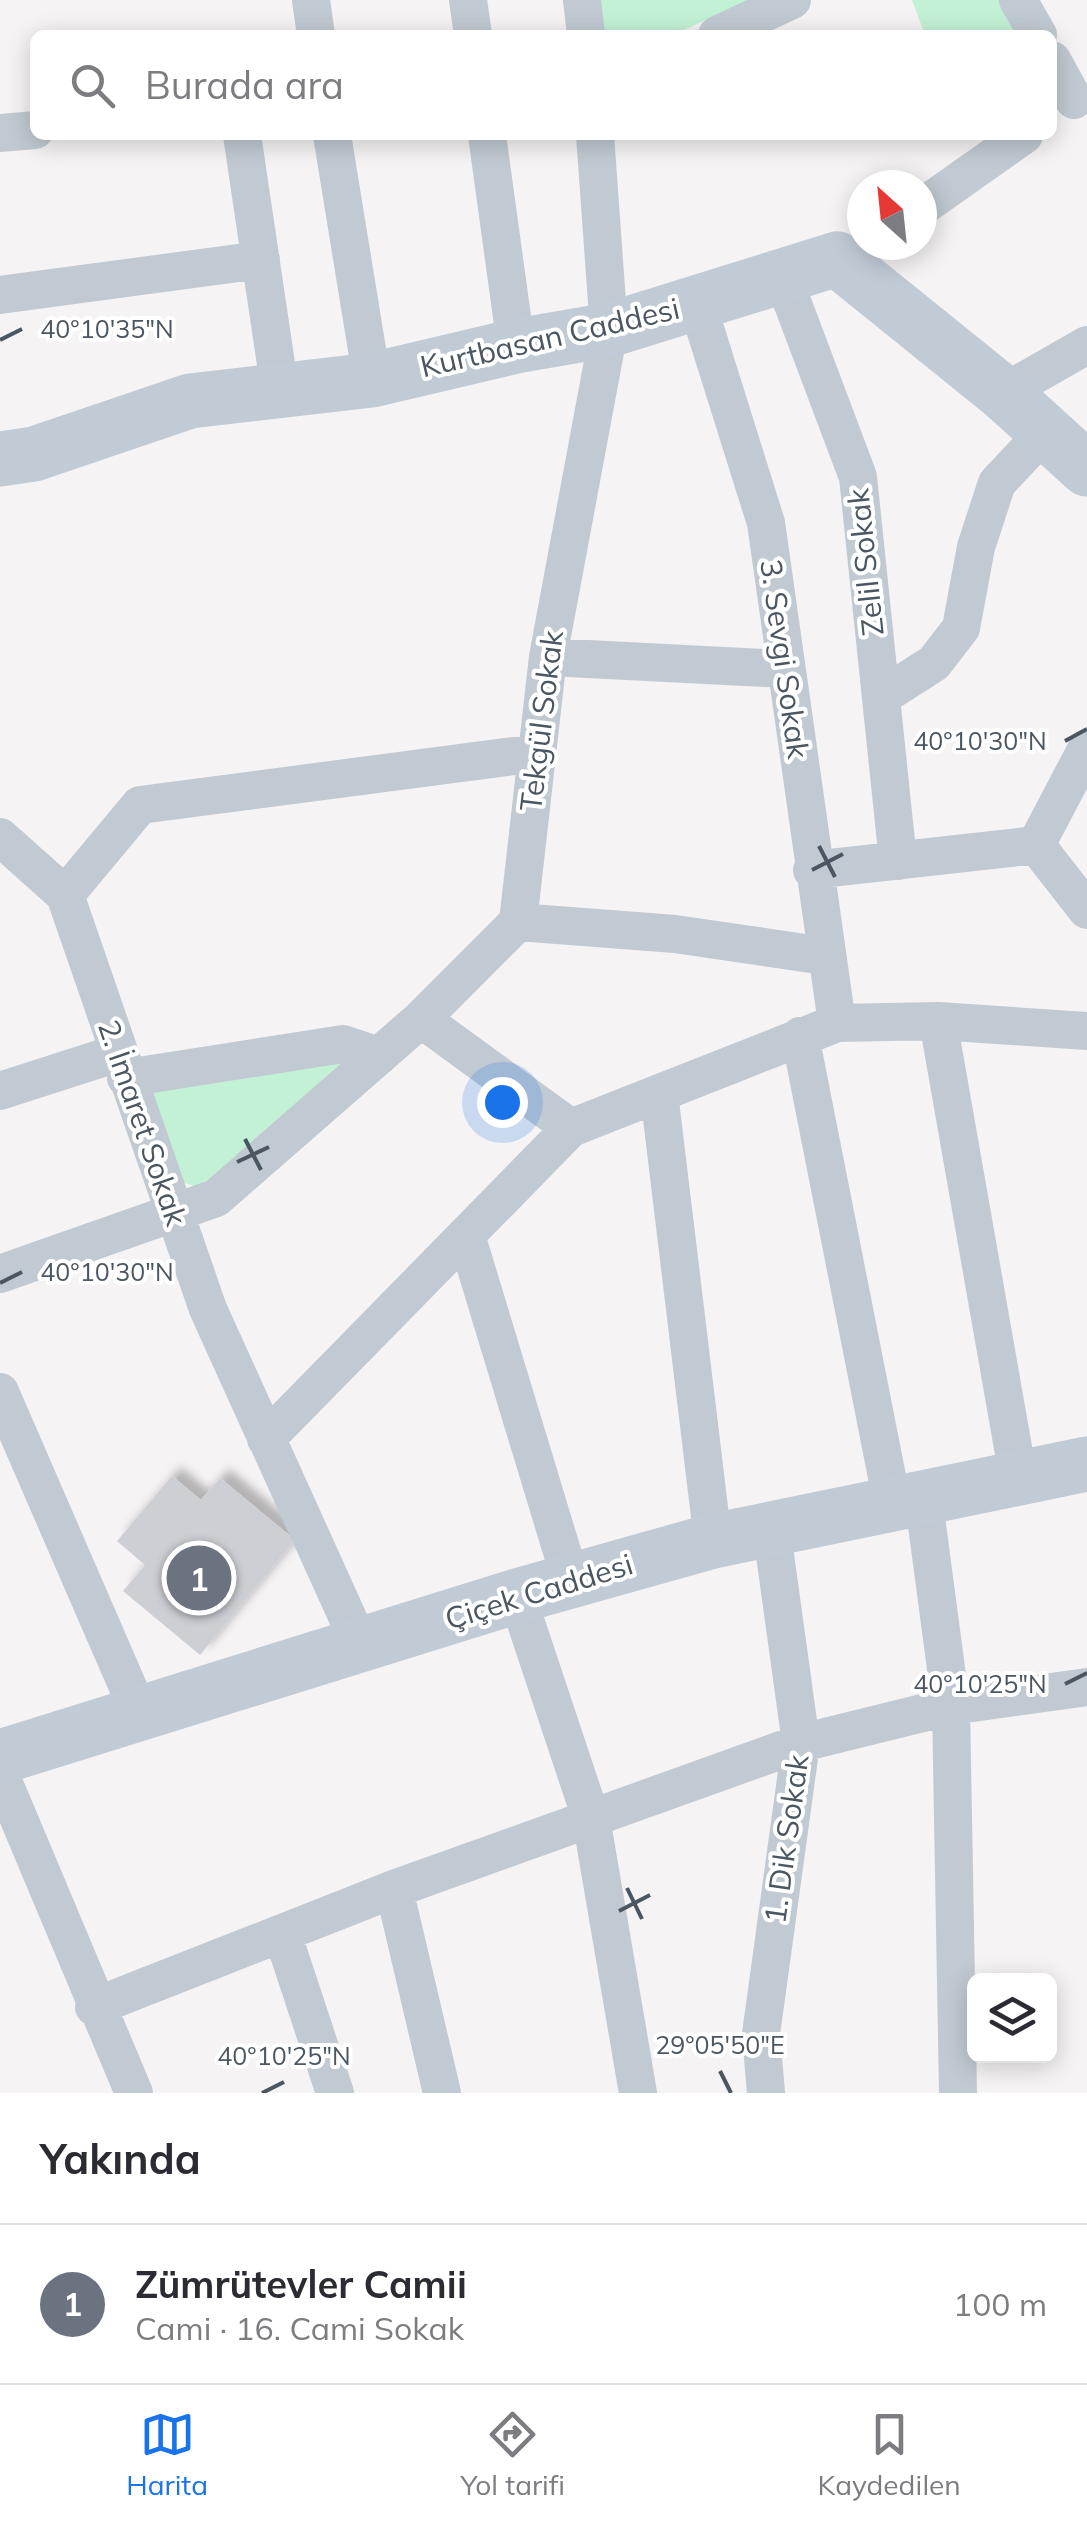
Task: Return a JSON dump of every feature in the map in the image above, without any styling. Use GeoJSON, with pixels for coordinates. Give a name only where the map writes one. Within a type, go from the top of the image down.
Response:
{"type":"FeatureCollection","features":[{"type":"Feature","properties":{"kind":"main road","name":"Kurtbasan Caddesi"},"geometry":{"type":"LineString","coordinates":[[0,459],[34,454],[190,402],[372,380],[516,346],[609,330],[847,252]]}},
{"type":"Feature","properties":{"kind":"main road","name":"Kurtbasan Caddesi"},"geometry":{"type":"LineString","coordinates":[[860,260],[1087,470]]}},
{"type":"Feature","properties":{"kind":"main road","name":"Çiçek Caddesi"},"geometry":{"type":"LineString","coordinates":[[0,1757],[517,1596],[713,1541],[1087,1464]]}},
{"type":"Feature","properties":{"kind":"street"},"geometry":{"type":"LineString","coordinates":[[311,0],[315,30]]}},
{"type":"Feature","properties":{"kind":"street"},"geometry":{"type":"LineString","coordinates":[[468,0],[471,30]]}},
{"type":"Feature","properties":{"kind":"street"},"geometry":{"type":"LineString","coordinates":[[582,0],[585,30]]}},
{"type":"Feature","properties":{"kind":"street"},"geometry":{"type":"LineString","coordinates":[[728,30],[792,0]]}},
{"type":"Feature","properties":{"kind":"street"},"geometry":{"type":"LineString","coordinates":[[1018,0],[1035,30]]}},
{"type":"Feature","properties":{"kind":"street"},"geometry":{"type":"LineString","coordinates":[[1057,71],[1071,102]]}},
{"type":"Feature","properties":{"kind":"street"},"geometry":{"type":"LineString","coordinates":[[0,133],[30,130]]}},
{"type":"Feature","properties":{"kind":"street"},"geometry":{"type":"LineString","coordinates":[[243,140],[280,391]]}},
{"type":"Feature","properties":{"kind":"street"},"geometry":{"type":"LineString","coordinates":[[333,140],[372,380]]}},
{"type":"Feature","properties":{"kind":"street"},"geometry":{"type":"LineString","coordinates":[[488,140],[516,346]]}},
{"type":"Feature","properties":{"kind":"street","name":"Tekgül Sokak"},"geometry":{"type":"LineString","coordinates":[[518,922],[548,657],[609,330],[596,140]]}},
{"type":"Feature","properties":{"kind":"street"},"geometry":{"type":"LineString","coordinates":[[937,196],[1017,140]]}},
{"type":"Feature","properties":{"kind":"street"},"geometry":{"type":"LineString","coordinates":[[0,294],[260,260]]}},
{"type":"Feature","properties":{"kind":"street","name":"Zelil Sokak"},"geometry":{"type":"LineString","coordinates":[[782,275],[858,477],[898,861]]}},
{"type":"Feature","properties":{"kind":"street","name":"3. Sevgi Sokak"},"geometry":{"type":"LineString","coordinates":[[697,304],[766,523],[812,870],[837,1023]]}},
{"type":"Feature","properties":{"kind":"street"},"geometry":{"type":"LineString","coordinates":[[1003,394],[1087,345]]}},
{"type":"Feature","properties":{"kind":"street"},"geometry":{"type":"LineString","coordinates":[[880,698],[934,663],[961,628],[976,547],[998,483],[1045,432]]}},
{"type":"Feature","properties":{"kind":"street"},"geometry":{"type":"LineString","coordinates":[[548,657],[786,669]]}},
{"type":"Feature","properties":{"kind":"street"},"geometry":{"type":"LineString","coordinates":[[1036,844],[1087,748]]}},
{"type":"Feature","properties":{"kind":"street"},"geometry":{"type":"LineString","coordinates":[[0,837],[66,895],[140,805],[537,753]]}},
{"type":"Feature","properties":{"kind":"street"},"geometry":{"type":"LineString","coordinates":[[812,870],[1036,844]]}},
{"type":"Feature","properties":{"kind":"street"},"geometry":{"type":"LineString","coordinates":[[1036,844],[1087,910]]}},
{"type":"Feature","properties":{"kind":"street","name":"2. İmaret Sokak"},"geometry":{"type":"LineString","coordinates":[[66,895],[172,1216],[266,1438],[361,1647]]}},
{"type":"Feature","properties":{"kind":"street"},"geometry":{"type":"LineString","coordinates":[[0,1274],[216,1198],[421,1018],[518,922],[675,934],[825,956]]}},
{"type":"Feature","properties":{"kind":"street"},"geometry":{"type":"LineString","coordinates":[[421,1018],[571,1128]]}},
{"type":"Feature","properties":{"kind":"street"},"geometry":{"type":"LineString","coordinates":[[938,1021],[1018,1476]]}},
{"type":"Feature","properties":{"kind":"street"},"geometry":{"type":"LineString","coordinates":[[266,1438],[571,1128],[837,1023],[938,1021],[1087,1031]]}},
{"type":"Feature","properties":{"kind":"street"},"geometry":{"type":"LineString","coordinates":[[800,1036],[908,1499],[951,1706],[958,2093]]}},
{"type":"Feature","properties":{"kind":"street"},"geometry":{"type":"LineString","coordinates":[[0,1092],[122,1065],[343,1044],[379,1056]]}},
{"type":"Feature","properties":{"kind":"street"},"geometry":{"type":"LineString","coordinates":[[659,1093],[713,1541]]}},
{"type":"Feature","properties":{"kind":"street"},"geometry":{"type":"LineString","coordinates":[[466,1235],[571,1581]]}},
{"type":"Feature","properties":{"kind":"street"},"geometry":{"type":"LineString","coordinates":[[1,1396],[141,1716]]}},
{"type":"Feature","properties":{"kind":"street","name":"1. Dik Sokak"},"geometry":{"type":"LineString","coordinates":[[766,2093],[761,2034],[801,1743],[771,1526]]}},
{"type":"Feature","properties":{"kind":"street"},"geometry":{"type":"LineString","coordinates":[[517,1596],[590,1818],[638,2093]]}},
{"type":"Feature","properties":{"kind":"street"},"geometry":{"type":"LineString","coordinates":[[94,2007],[394,1889],[801,1743],[951,1706],[1087,1688]]}},
{"type":"Feature","properties":{"kind":"street"},"geometry":{"type":"LineString","coordinates":[[0,1774],[94,2007],[134,2093]]}},
{"type":"Feature","properties":{"kind":"street"},"geometry":{"type":"LineString","coordinates":[[394,1889],[442,2093]]}},
{"type":"Feature","properties":{"kind":"street"},"geometry":{"type":"LineString","coordinates":[[282,1934],[336,2093]]}},
{"type":"Feature","properties":{"kind":"green space"},"geometry":{"type":"Polygon","coordinates":[[[600,0],[749,0],[684,30],[602,30],[600,0]]]}},
{"type":"Feature","properties":{"kind":"green space"},"geometry":{"type":"Polygon","coordinates":[[[912,0],[1000,0],[1016,30],[923,30],[912,0]]]}},
{"type":"Feature","properties":{"kind":"green space"},"geometry":{"type":"Polygon","coordinates":[[[345,1060],[204,1189],[179,1181],[152,1090],[345,1060]]]}},
{"type":"Feature","properties":{"kind":"building"},"geometry":{"type":"Polygon","coordinates":[[[172,1476],[201,1500],[220,1478],[295,1540],[200,1655],[123,1591],[145,1565],[117,1541],[172,1476]]]}},
{"type":"Feature","properties":{"kind":"place","name":"Zümrütevler Camii"},"geometry":{"type":"Point","coordinates":[199,1578]}}]}
